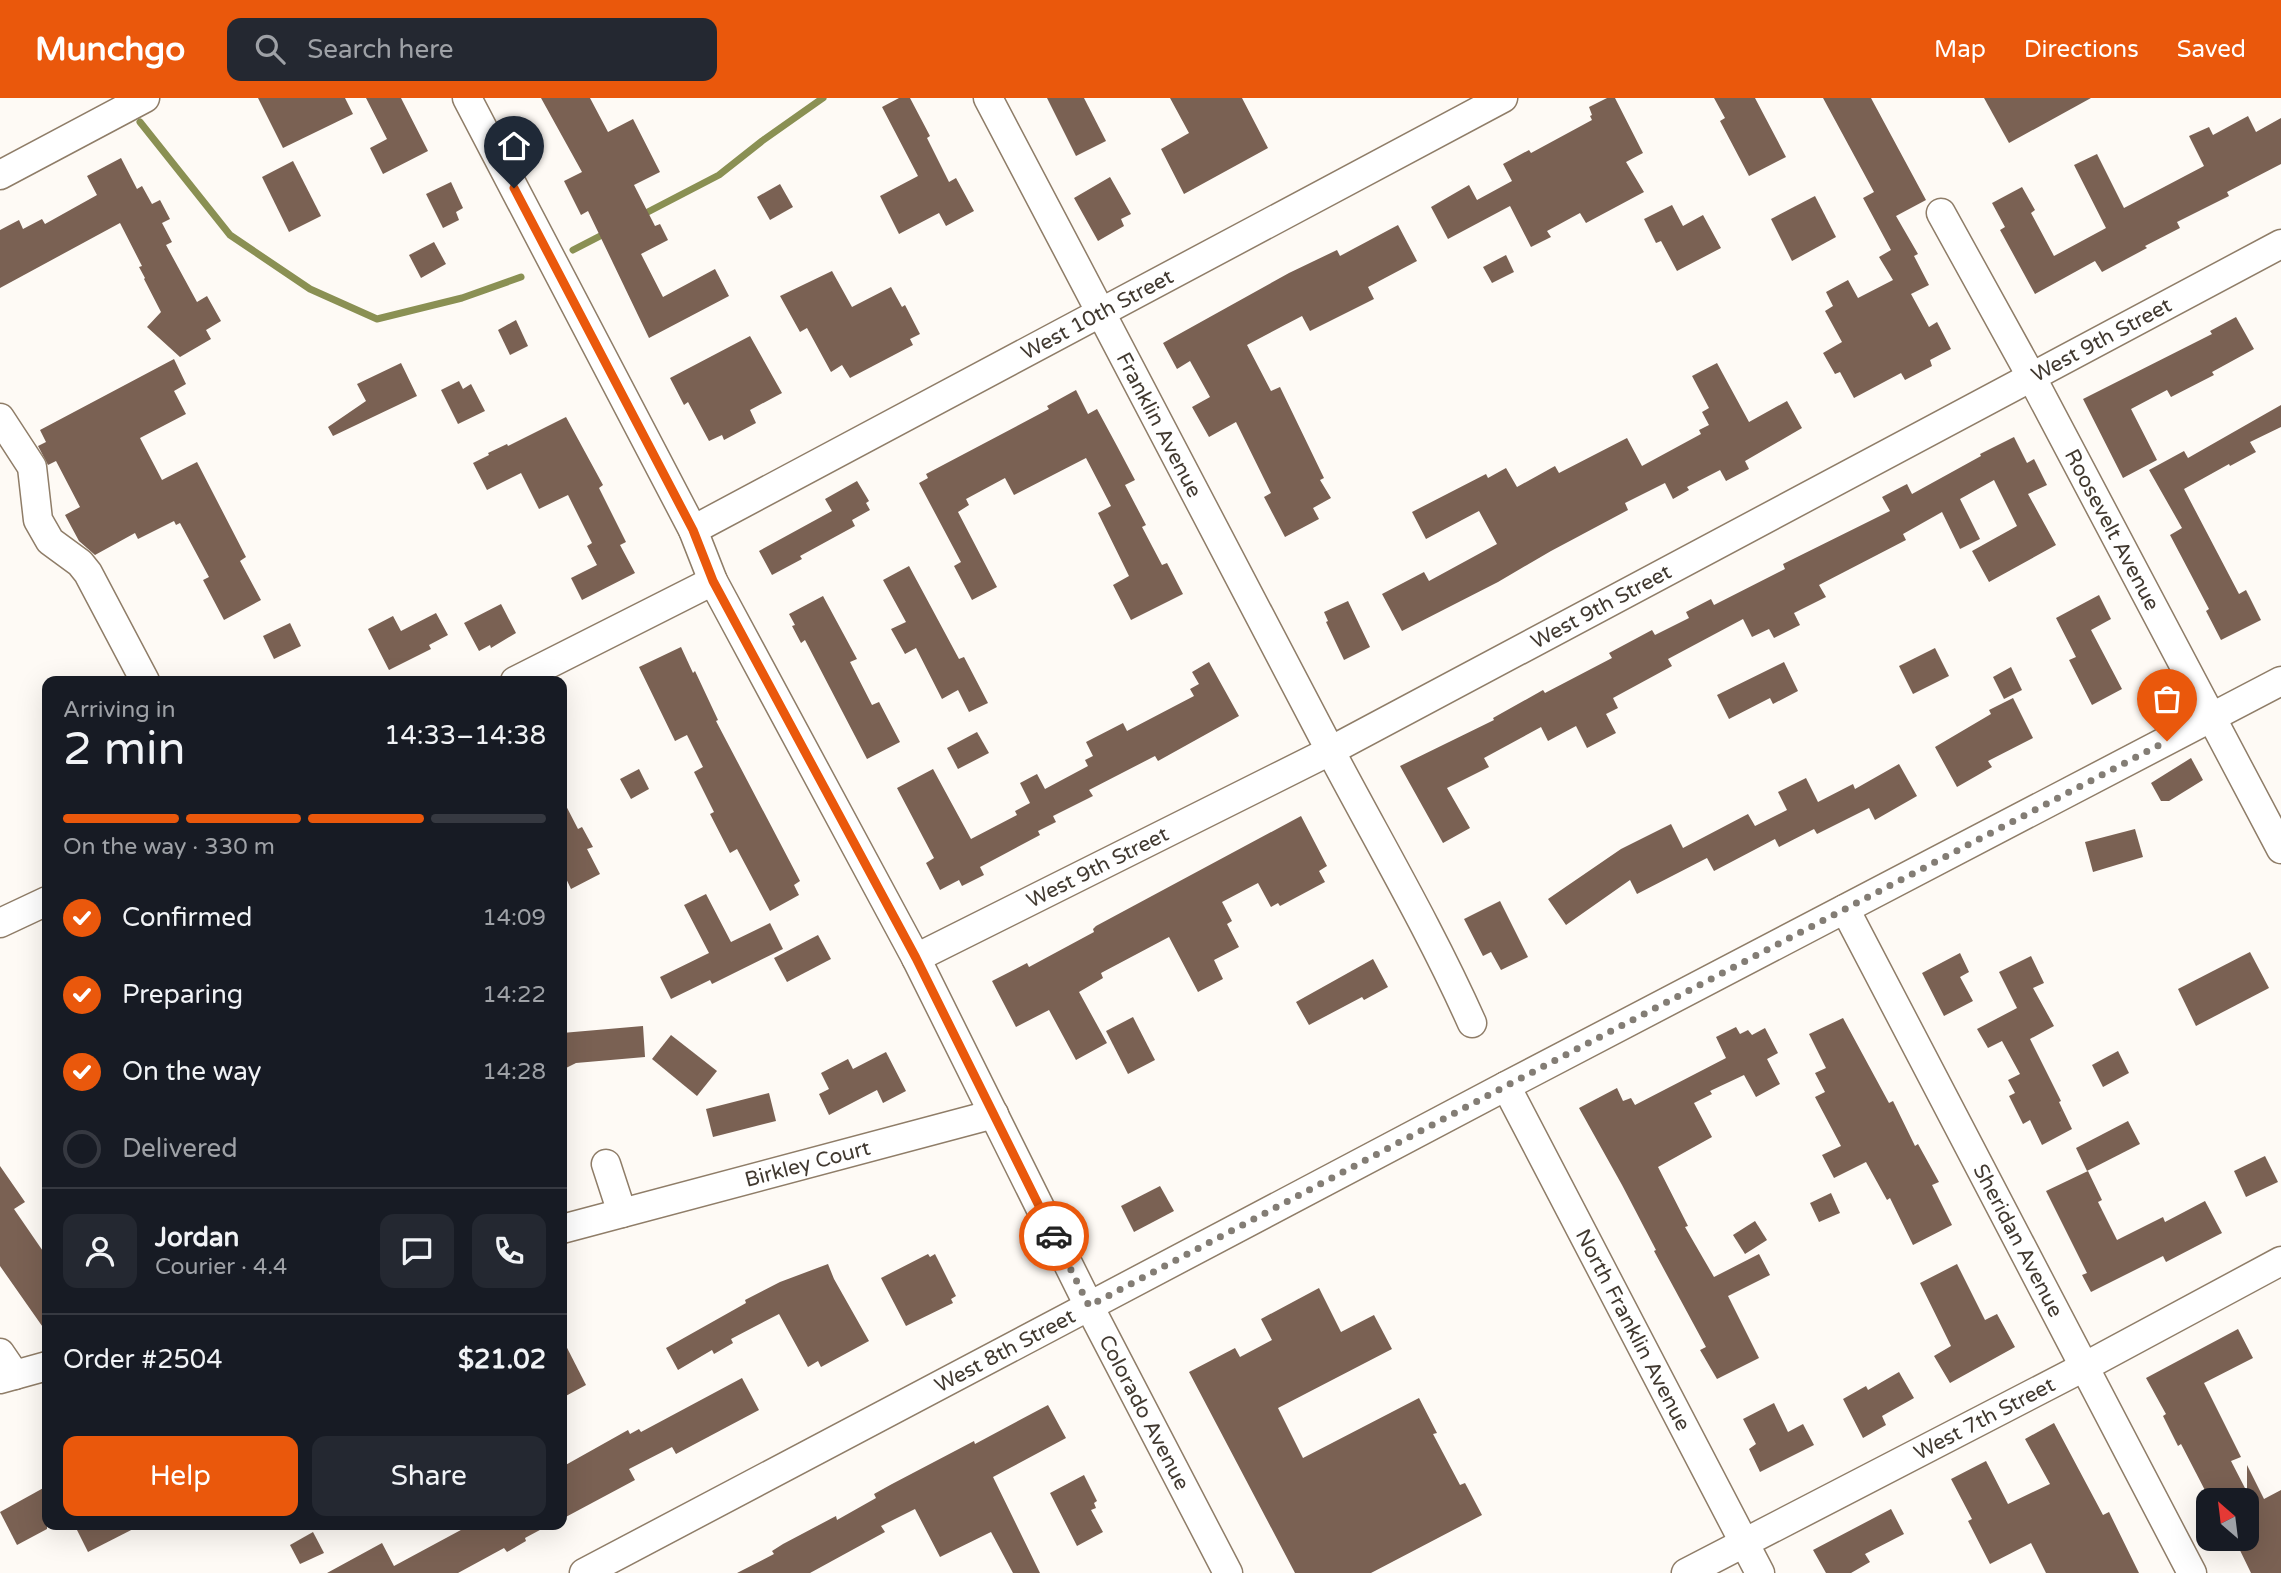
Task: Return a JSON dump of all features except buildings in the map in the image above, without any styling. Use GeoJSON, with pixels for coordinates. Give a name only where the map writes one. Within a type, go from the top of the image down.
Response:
{"type":"FeatureCollection","features":[{"type":"Feature","properties":{"kind":"street"},"geometry":{"type":"LineString","coordinates":[[0,175],[145,98]]}},
{"type":"Feature","properties":{"kind":"street"},"geometry":{"type":"LineString","coordinates":[[467,98],[693,530]]}},
{"type":"Feature","properties":{"kind":"street","name":"Franklin Avenue"},"geometry":{"type":"LineString","coordinates":[[988,98],[1330,751]]}},
{"type":"Feature","properties":{"kind":"street","name":"West 10th Street"},"geometry":{"type":"LineString","coordinates":[[693,530],[1503,98]]}},
{"type":"Feature","properties":{"kind":"street","name":"Roosevelt Avenue"},"geometry":{"type":"LineString","coordinates":[[1941,213],[2031,376],[2281,849]]}},
{"type":"Feature","properties":{"kind":"street","name":"West 9th Street"},"geometry":{"type":"LineString","coordinates":[[916,958],[1330,751],[2281,244]]}},
{"type":"Feature","properties":{"kind":"street"},"geometry":{"type":"LineString","coordinates":[[0,418],[32,467],[38,520],[50,541],[80,563],[88,573],[142,676]]}},
{"type":"Feature","properties":{"kind":"street","name":"Colorado Avenue"},"geometry":{"type":"LineString","coordinates":[[693,530],[713,581],[916,958],[1089,1306],[1228,1573]]}},
{"type":"Feature","properties":{"kind":"street"},"geometry":{"type":"LineString","coordinates":[[525,676],[713,581]]}},
{"type":"Feature","properties":{"kind":"street","name":"West 8th Street"},"geometry":{"type":"LineString","coordinates":[[583,1573],[2281,681]]}},
{"type":"Feature","properties":{"kind":"street"},"geometry":{"type":"LineString","coordinates":[[1330,751],[1419,913],[1472,1023]]}},
{"type":"Feature","properties":{"kind":"street"},"geometry":{"type":"LineString","coordinates":[[0,923],[42,903]]}},
{"type":"Feature","properties":{"kind":"street","name":"Sheridan Avenue"},"geometry":{"type":"LineString","coordinates":[[1845,909],[2192,1573]]}},
{"type":"Feature","properties":{"kind":"street","name":"North Franklin Avenue"},"geometry":{"type":"LineString","coordinates":[[1506,1086],[1760,1573]]}},
{"type":"Feature","properties":{"kind":"street","name":"Birkley Court"},"geometry":{"type":"LineString","coordinates":[[567,1228],[993,1114]]}},
{"type":"Feature","properties":{"kind":"street"},"geometry":{"type":"LineString","coordinates":[[606,1164],[622,1213]]}},
{"type":"Feature","properties":{"kind":"street","name":"West 7th Street"},"geometry":{"type":"LineString","coordinates":[[1686,1573],[2084,1367],[2281,1261]]}},
{"type":"Feature","properties":{"kind":"street"},"geometry":{"type":"LineString","coordinates":[[5,1369],[42,1366]]}},
{"type":"Feature","properties":{"kind":"waterway"},"geometry":{"type":"LineString","coordinates":[[642,215],[719,175],[823,98]]}},
{"type":"Feature","properties":{"kind":"waterway"},"geometry":{"type":"LineString","coordinates":[[140,122],[230,235],[310,289],[377,319],[462,298],[521,277]]}},
{"type":"Feature","properties":{"kind":"waterway"},"geometry":{"type":"LineString","coordinates":[[573,250],[606,233]]}},
{"type":"Feature","properties":{"kind":"way so far"},"geometry":{"type":"LineString","coordinates":[[1054,1236],[1089,1306],[2167,741]]}},
{"type":"Feature","properties":{"kind":"route"},"geometry":{"type":"LineString","coordinates":[[514,188],[693,530],[713,581],[916,958],[1054,1236]]}}]}
